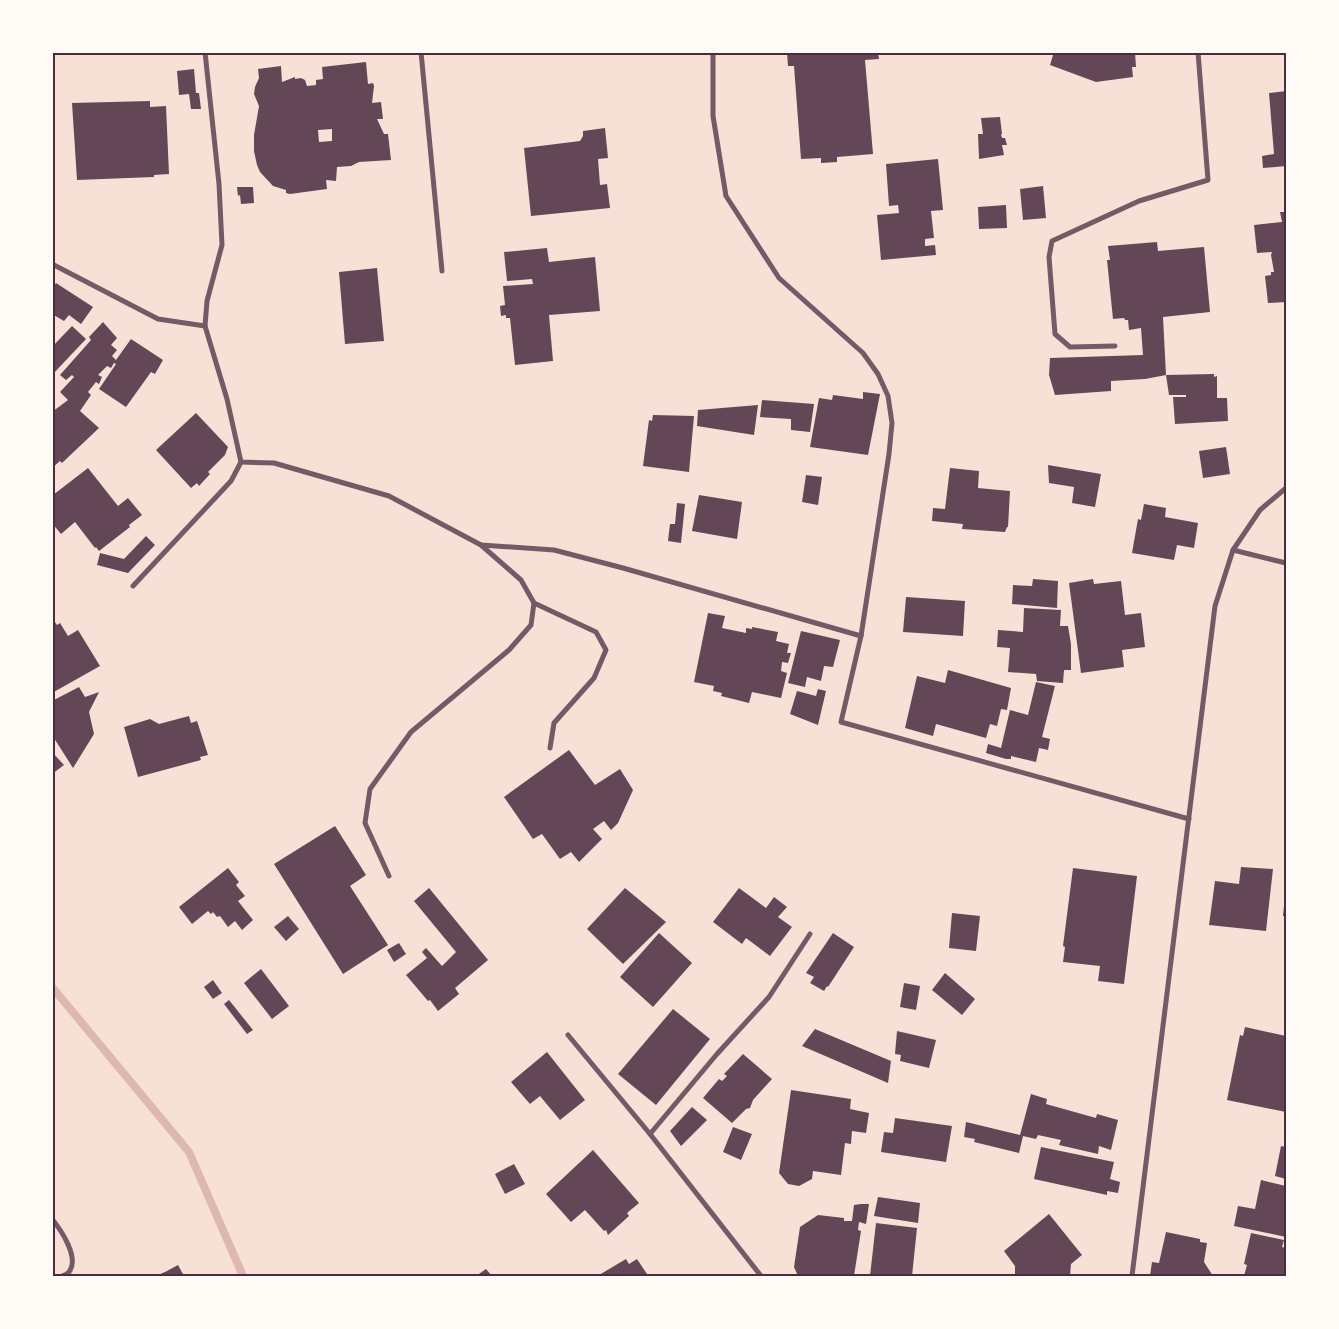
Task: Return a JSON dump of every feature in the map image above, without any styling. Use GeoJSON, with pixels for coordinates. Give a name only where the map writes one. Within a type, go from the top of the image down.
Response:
{"type":"FeatureCollection","features":[{"type":"Feature","properties":{"kind":"street"},"geometry":{"type":"LineString","coordinates":[[133,586],[231,481],[241,462],[227,399],[204,326],[207,301],[222,245],[220,184],[205,52]]}},
{"type":"Feature","properties":{"kind":"street"},"geometry":{"type":"LineString","coordinates":[[421,52],[442,271]]}},
{"type":"Feature","properties":{"kind":"street"},"geometry":{"type":"LineString","coordinates":[[713,52],[713,116],[726,196],[779,278],[863,353],[878,374],[888,396],[892,423],[889,454],[861,636],[841,722],[1189,819]]}},
{"type":"Feature","properties":{"kind":"street"},"geometry":{"type":"LineString","coordinates":[[1115,346],[1070,347],[1056,334],[1049,257],[1052,241],[1139,201],[1208,180],[1198,52]]}},
{"type":"Feature","properties":{"kind":"street"},"geometry":{"type":"LineString","coordinates":[[52,264],[158,319],[204,326]]}},
{"type":"Feature","properties":{"kind":"street"},"geometry":{"type":"LineString","coordinates":[[241,462],[274,463],[389,496],[481,545],[520,580],[534,603],[596,632],[606,650],[594,678],[554,722],[550,748]]}},
{"type":"Feature","properties":{"kind":"street"},"geometry":{"type":"LineString","coordinates":[[1132,1276],[1215,606],[1233,550],[1260,510],[1286,488]]}},
{"type":"Feature","properties":{"kind":"street"},"geometry":{"type":"LineString","coordinates":[[481,545],[554,550],[861,636]]}},
{"type":"Feature","properties":{"kind":"street"},"geometry":{"type":"LineString","coordinates":[[1233,550],[1286,563]]}},
{"type":"Feature","properties":{"kind":"street"},"geometry":{"type":"LineString","coordinates":[[389,876],[365,823],[370,789],[411,732],[509,650],[530,625],[534,603]]}},
{"type":"Feature","properties":{"kind":"street"},"geometry":{"type":"LineString","coordinates":[[650,1134],[717,1054],[769,998],[810,934]]}},
{"type":"Feature","properties":{"kind":"street"},"geometry":{"type":"LineString","coordinates":[[568,1035],[650,1134],[761,1276]]}},
{"type":"Feature","properties":{"kind":"street"},"geometry":{"type":"LineString","coordinates":[[52,1219],[67,1241],[73,1261],[69,1272],[62,1276]]}},
{"type":"Feature","properties":{"kind":"building"},"geometry":{"type":"Polygon","coordinates":[[[787,52],[878,52],[879,59],[865,60],[873,154],[837,157],[837,162],[821,163],[821,158],[801,159],[794,66],[788,66],[787,52]]]}},
{"type":"Feature","properties":{"kind":"building"},"geometry":{"type":"Polygon","coordinates":[[[1054,52],[1135,52],[1136,67],[1132,67],[1133,77],[1096,82],[1050,65],[1054,52]]]}},
{"type":"Feature","properties":{"kind":"building"},"geometry":{"type":"Polygon","coordinates":[[[366,62],[368,84],[373,83],[374,86],[372,103],[381,102],[383,119],[377,119],[384,134],[388,134],[391,160],[359,162],[351,166],[337,167],[336,181],[326,180],[327,189],[286,193],[286,190],[273,186],[260,172],[257,165],[254,151],[254,135],[259,106],[254,94],[259,78],[258,69],[281,66],[282,82],[295,77],[295,79],[301,78],[305,80],[307,86],[316,85],[316,80],[323,79],[322,67],[366,62]],[[332,129],[318,130],[319,142],[332,141],[332,129]]]}},
{"type":"Feature","properties":{"kind":"building"},"geometry":{"type":"Polygon","coordinates":[[[194,69],[196,93],[199,93],[201,109],[191,109],[189,94],[179,95],[177,71],[194,69]]]}},
{"type":"Feature","properties":{"kind":"building"},"geometry":{"type":"Polygon","coordinates":[[[1286,91],[1286,166],[1263,168],[1262,156],[1274,154],[1269,93],[1286,91]]]}},
{"type":"Feature","properties":{"kind":"building"},"geometry":{"type":"Polygon","coordinates":[[[150,101],[150,107],[166,106],[169,174],[154,175],[154,177],[77,180],[72,103],[150,101]]]}},
{"type":"Feature","properties":{"kind":"building"},"geometry":{"type":"Polygon","coordinates":[[[1000,117],[1002,138],[1005,138],[1007,145],[1002,145],[1004,155],[979,159],[978,134],[983,134],[981,118],[1000,117]]]}},
{"type":"Feature","properties":{"kind":"building"},"geometry":{"type":"Polygon","coordinates":[[[605,128],[608,158],[598,159],[600,185],[607,184],[610,208],[531,216],[524,148],[580,141],[583,131],[605,128]]]}},
{"type":"Feature","properties":{"kind":"building"},"geometry":{"type":"Polygon","coordinates":[[[938,159],[943,210],[931,211],[934,238],[925,239],[925,246],[935,245],[936,255],[881,260],[877,215],[899,213],[898,205],[889,206],[886,164],[938,159]]]}},
{"type":"Feature","properties":{"kind":"building"},"geometry":{"type":"Polygon","coordinates":[[[1043,186],[1046,218],[1023,220],[1020,189],[1043,186]]]}},
{"type":"Feature","properties":{"kind":"building"},"geometry":{"type":"Polygon","coordinates":[[[237,187],[253,187],[254,203],[241,204],[237,187]]]}},
{"type":"Feature","properties":{"kind":"building"},"geometry":{"type":"Polygon","coordinates":[[[1006,205],[1007,228],[979,229],[978,207],[1006,205]]]}},
{"type":"Feature","properties":{"kind":"building"},"geometry":{"type":"Polygon","coordinates":[[[1280,212],[1286,212],[1286,302],[1268,303],[1265,276],[1271,275],[1271,272],[1274,272],[1272,252],[1257,253],[1254,225],[1282,222],[1280,212]]]}},
{"type":"Feature","properties":{"kind":"building"},"geometry":{"type":"Polygon","coordinates":[[[1157,242],[1158,251],[1204,247],[1210,312],[1163,317],[1166,375],[1145,379],[1111,381],[1111,391],[1055,395],[1049,375],[1050,358],[1143,355],[1141,328],[1129,330],[1128,320],[1124,318],[1113,319],[1107,260],[1110,260],[1108,246],[1157,242]]]}},
{"type":"Feature","properties":{"kind":"building"},"geometry":{"type":"Polygon","coordinates":[[[547,248],[549,262],[595,257],[600,311],[549,315],[553,361],[515,365],[510,318],[506,318],[506,315],[501,316],[500,306],[505,305],[503,286],[533,284],[532,279],[507,281],[504,252],[547,248]]]}},
{"type":"Feature","properties":{"kind":"building"},"geometry":{"type":"Polygon","coordinates":[[[377,268],[384,341],[345,344],[339,272],[377,268]]]}},
{"type":"Feature","properties":{"kind":"building"},"geometry":{"type":"Polygon","coordinates":[[[56,283],[93,307],[81,324],[69,315],[64,321],[52,314],[52,288],[56,283]]]}},
{"type":"Feature","properties":{"kind":"building"},"geometry":{"type":"Polygon","coordinates":[[[103,322],[117,338],[111,345],[117,350],[112,356],[116,360],[131,339],[163,360],[155,374],[151,372],[126,407],[99,389],[116,364],[114,363],[111,368],[107,366],[98,375],[102,377],[99,384],[96,382],[88,392],[91,395],[80,411],[99,428],[62,463],[60,461],[52,468],[52,412],[68,400],[60,392],[74,377],[72,375],[66,380],[60,375],[91,340],[89,337],[103,322]]]}},
{"type":"Feature","properties":{"kind":"building"},"geometry":{"type":"Polygon","coordinates":[[[72,326],[86,339],[52,375],[52,347],[72,326]]]}},
{"type":"Feature","properties":{"kind":"building"},"geometry":{"type":"Polygon","coordinates":[[[1214,374],[1214,377],[1217,376],[1217,398],[1227,398],[1228,421],[1175,424],[1173,397],[1186,397],[1186,395],[1169,395],[1166,375],[1214,374]]]}},
{"type":"Feature","properties":{"kind":"building"},"geometry":{"type":"Polygon","coordinates":[[[863,392],[880,394],[868,455],[810,447],[819,398],[832,400],[833,395],[863,399],[863,392]]]}},
{"type":"Feature","properties":{"kind":"building"},"geometry":{"type":"Polygon","coordinates":[[[762,400],[814,404],[810,432],[791,430],[791,419],[760,417],[762,400]]]}},
{"type":"Feature","properties":{"kind":"building"},"geometry":{"type":"Polygon","coordinates":[[[758,405],[754,435],[697,426],[698,410],[758,405]]]}},
{"type":"Feature","properties":{"kind":"building"},"geometry":{"type":"Polygon","coordinates":[[[196,413],[228,447],[225,455],[208,472],[210,474],[199,486],[197,483],[191,488],[156,450],[196,413]]]}},
{"type":"Feature","properties":{"kind":"building"},"geometry":{"type":"Polygon","coordinates":[[[653,415],[694,416],[689,472],[643,466],[649,420],[652,421],[653,415]]]}},
{"type":"Feature","properties":{"kind":"building"},"geometry":{"type":"Polygon","coordinates":[[[1226,447],[1230,474],[1203,478],[1199,451],[1226,447]]]}},
{"type":"Feature","properties":{"kind":"building"},"geometry":{"type":"Polygon","coordinates":[[[1048,465],[1101,474],[1095,507],[1072,503],[1074,487],[1049,483],[1048,465]]]}},
{"type":"Feature","properties":{"kind":"building"},"geometry":{"type":"Polygon","coordinates":[[[88,468],[118,506],[128,498],[142,515],[99,551],[75,522],[61,534],[52,523],[53,495],[88,468]]]}},
{"type":"Feature","properties":{"kind":"building"},"geometry":{"type":"Polygon","coordinates":[[[950,468],[979,471],[978,488],[1010,491],[1008,527],[1005,532],[962,529],[963,524],[932,521],[933,508],[945,509],[950,468]]]}},
{"type":"Feature","properties":{"kind":"building"},"geometry":{"type":"Polygon","coordinates":[[[806,475],[822,477],[818,505],[802,502],[806,475]]]}},
{"type":"Feature","properties":{"kind":"building"},"geometry":{"type":"Polygon","coordinates":[[[699,495],[742,502],[737,539],[692,531],[699,495]]]}},
{"type":"Feature","properties":{"kind":"building"},"geometry":{"type":"Polygon","coordinates":[[[677,503],[685,504],[681,543],[668,541],[670,524],[675,524],[677,503]]]}},
{"type":"Feature","properties":{"kind":"building"},"geometry":{"type":"Polygon","coordinates":[[[1144,504],[1166,508],[1165,517],[1198,523],[1194,548],[1177,545],[1174,560],[1132,553],[1138,519],[1141,520],[1144,504]]]}},
{"type":"Feature","properties":{"kind":"building"},"geometry":{"type":"Polygon","coordinates":[[[146,536],[155,545],[128,573],[97,565],[100,553],[124,559],[146,536]]]}},
{"type":"Feature","properties":{"kind":"building"},"geometry":{"type":"Polygon","coordinates":[[[1033,579],[1058,581],[1057,608],[1012,604],[1013,585],[1032,586],[1033,579]]]}},
{"type":"Feature","properties":{"kind":"building"},"geometry":{"type":"Polygon","coordinates":[[[1093,579],[1094,584],[1121,581],[1125,615],[1141,613],[1145,647],[1122,650],[1124,667],[1081,673],[1069,583],[1093,579]]]}},
{"type":"Feature","properties":{"kind":"building"},"geometry":{"type":"Polygon","coordinates":[[[906,597],[965,601],[963,636],[903,632],[906,597]]]}},
{"type":"Feature","properties":{"kind":"building"},"geometry":{"type":"Polygon","coordinates":[[[1024,608],[1061,610],[1060,626],[1068,626],[1071,644],[1071,670],[1064,670],[1063,683],[1037,681],[1036,674],[1008,672],[1010,648],[997,647],[998,630],[1023,632],[1024,608]]]}},
{"type":"Feature","properties":{"kind":"building"},"geometry":{"type":"Polygon","coordinates":[[[708,613],[725,616],[722,628],[746,633],[746,628],[752,629],[752,627],[778,632],[776,641],[789,644],[787,653],[791,653],[788,663],[782,662],[781,671],[787,673],[781,698],[752,692],[749,703],[721,696],[722,693],[713,691],[714,686],[694,682],[708,613]]]}},
{"type":"Feature","properties":{"kind":"building"},"geometry":{"type":"Polygon","coordinates":[[[52,618],[57,625],[60,623],[68,636],[78,630],[100,666],[52,693],[52,618]]]}},
{"type":"Feature","properties":{"kind":"building"},"geometry":{"type":"Polygon","coordinates":[[[801,631],[840,640],[833,667],[824,666],[821,681],[807,677],[805,687],[788,683],[801,631]]]}},
{"type":"Feature","properties":{"kind":"building"},"geometry":{"type":"Polygon","coordinates":[[[948,670],[1011,688],[1007,710],[1001,709],[997,726],[990,724],[986,738],[936,724],[933,736],[905,728],[917,676],[945,683],[948,670]]]}},
{"type":"Feature","properties":{"kind":"building"},"geometry":{"type":"Polygon","coordinates":[[[1036,682],[1055,686],[1042,737],[1050,739],[1048,750],[1039,748],[1036,762],[1011,756],[1011,759],[1006,759],[986,753],[988,744],[1001,748],[1010,710],[1028,715],[1036,682]]]}},
{"type":"Feature","properties":{"kind":"building"},"geometry":{"type":"Polygon","coordinates":[[[79,687],[85,697],[99,692],[89,712],[94,734],[73,768],[52,735],[52,701],[79,687]]]}},
{"type":"Feature","properties":{"kind":"building"},"geometry":{"type":"Polygon","coordinates":[[[818,689],[826,691],[818,725],[790,714],[797,691],[816,696],[818,689]]]}},
{"type":"Feature","properties":{"kind":"building"},"geometry":{"type":"Polygon","coordinates":[[[189,716],[191,723],[197,721],[208,755],[200,757],[201,760],[138,777],[124,727],[150,719],[159,724],[189,716]]]}},
{"type":"Feature","properties":{"kind":"building"},"geometry":{"type":"Polygon","coordinates":[[[569,750],[595,785],[620,769],[633,790],[618,823],[611,830],[604,821],[593,829],[602,839],[579,862],[571,852],[560,859],[542,834],[533,839],[504,797],[569,750]]]}},
{"type":"Feature","properties":{"kind":"building"},"geometry":{"type":"Polygon","coordinates":[[[52,752],[64,765],[52,774],[52,752]]]}},
{"type":"Feature","properties":{"kind":"building"},"geometry":{"type":"Polygon","coordinates":[[[335,826],[366,875],[350,886],[388,945],[343,974],[274,864],[335,826]]]}},
{"type":"Feature","properties":{"kind":"building"},"geometry":{"type":"Polygon","coordinates":[[[1241,867],[1273,869],[1266,931],[1209,925],[1215,881],[1239,884],[1241,867]]]}},
{"type":"Feature","properties":{"kind":"building"},"geometry":{"type":"Polygon","coordinates":[[[228,868],[239,882],[236,885],[245,896],[238,901],[253,920],[242,930],[235,921],[228,927],[220,916],[217,917],[213,912],[211,914],[208,911],[192,924],[179,907],[228,868]]]}},
{"type":"Feature","properties":{"kind":"building"},"geometry":{"type":"Polygon","coordinates":[[[1073,868],[1137,876],[1124,984],[1098,981],[1100,966],[1063,962],[1065,947],[1063,946],[1073,868]]]}},
{"type":"Feature","properties":{"kind":"building"},"geometry":{"type":"Polygon","coordinates":[[[429,888],[488,960],[455,988],[459,994],[438,1011],[406,975],[427,958],[422,952],[426,948],[442,966],[456,952],[414,901],[429,888]]]}},
{"type":"Feature","properties":{"kind":"building"},"geometry":{"type":"Polygon","coordinates":[[[625,888],[666,922],[623,964],[587,929],[625,888]]]}},
{"type":"Feature","properties":{"kind":"building"},"geometry":{"type":"Polygon","coordinates":[[[739,888],[766,908],[774,897],[787,907],[778,917],[792,927],[770,956],[746,938],[742,944],[713,922],[739,888]]]}},
{"type":"Feature","properties":{"kind":"building"},"geometry":{"type":"Polygon","coordinates":[[[1285,896],[1286,916],[1283,916],[1285,896]]]}},
{"type":"Feature","properties":{"kind":"building"},"geometry":{"type":"Polygon","coordinates":[[[952,913],[980,916],[976,951],[949,948],[952,913]]]}},
{"type":"Feature","properties":{"kind":"building"},"geometry":{"type":"Polygon","coordinates":[[[288,916],[299,929],[286,941],[274,927],[288,916]]]}},
{"type":"Feature","properties":{"kind":"building"},"geometry":{"type":"Polygon","coordinates":[[[659,933],[692,963],[653,1007],[620,977],[659,933]]]}},
{"type":"Feature","properties":{"kind":"building"},"geometry":{"type":"Polygon","coordinates":[[[833,933],[854,947],[824,991],[810,983],[814,977],[806,973],[833,933]]]}},
{"type":"Feature","properties":{"kind":"building"},"geometry":{"type":"Polygon","coordinates":[[[399,943],[406,954],[394,962],[387,950],[399,943]]]}},
{"type":"Feature","properties":{"kind":"building"},"geometry":{"type":"Polygon","coordinates":[[[261,969],[289,1006],[272,1019],[244,983],[261,969]]]}},
{"type":"Feature","properties":{"kind":"building"},"geometry":{"type":"Polygon","coordinates":[[[945,973],[975,999],[962,1015],[932,990],[945,973]]]}},
{"type":"Feature","properties":{"kind":"building"},"geometry":{"type":"Polygon","coordinates":[[[213,980],[222,993],[213,999],[204,987],[213,980]]]}},
{"type":"Feature","properties":{"kind":"building"},"geometry":{"type":"Polygon","coordinates":[[[904,983],[920,986],[916,1010],[900,1007],[904,983]]]}},
{"type":"Feature","properties":{"kind":"building"},"geometry":{"type":"Polygon","coordinates":[[[229,1000],[253,1030],[247,1034],[224,1004],[229,1000]]]}},
{"type":"Feature","properties":{"kind":"building"},"geometry":{"type":"Polygon","coordinates":[[[673,1009],[710,1039],[656,1105],[618,1074],[673,1009]]]}},
{"type":"Feature","properties":{"kind":"building"},"geometry":{"type":"Polygon","coordinates":[[[1245,1027],[1286,1036],[1286,1112],[1227,1100],[1240,1035],[1243,1036],[1245,1027]]]}},
{"type":"Feature","properties":{"kind":"building"},"geometry":{"type":"Polygon","coordinates":[[[815,1029],[891,1061],[888,1083],[802,1046],[815,1029]]]}},
{"type":"Feature","properties":{"kind":"building"},"geometry":{"type":"Polygon","coordinates":[[[897,1031],[936,1040],[929,1068],[900,1061],[901,1055],[895,1054],[897,1031]]]}},
{"type":"Feature","properties":{"kind":"building"},"geometry":{"type":"Polygon","coordinates":[[[547,1052],[585,1100],[560,1120],[540,1096],[530,1104],[511,1082],[547,1052]]]}},
{"type":"Feature","properties":{"kind":"building"},"geometry":{"type":"Polygon","coordinates":[[[743,1054],[772,1079],[753,1100],[750,1108],[746,1109],[732,1123],[703,1098],[719,1079],[722,1081],[727,1076],[724,1074],[743,1054]]]}},
{"type":"Feature","properties":{"kind":"building"},"geometry":{"type":"Polygon","coordinates":[[[791,1090],[851,1099],[850,1109],[869,1113],[866,1133],[852,1131],[851,1144],[845,1143],[841,1175],[813,1171],[812,1179],[799,1186],[788,1184],[779,1173],[791,1090]]]}},
{"type":"Feature","properties":{"kind":"building"},"geometry":{"type":"Polygon","coordinates":[[[1031,1094],[1047,1099],[1046,1104],[1096,1118],[1097,1114],[1118,1120],[1111,1150],[1099,1146],[1098,1154],[1059,1145],[1061,1140],[1038,1135],[1036,1139],[1023,1136],[1019,1153],[974,1142],[975,1139],[964,1137],[966,1122],[1020,1135],[1031,1094]]]}},
{"type":"Feature","properties":{"kind":"building"},"geometry":{"type":"Polygon","coordinates":[[[692,1107],[707,1120],[681,1146],[670,1131],[692,1107]]]}},
{"type":"Feature","properties":{"kind":"building"},"geometry":{"type":"Polygon","coordinates":[[[895,1118],[952,1126],[946,1162],[881,1152],[884,1132],[893,1133],[895,1118]]]}},
{"type":"Feature","properties":{"kind":"building"},"geometry":{"type":"Polygon","coordinates":[[[733,1127],[752,1134],[741,1160],[723,1152],[733,1127]]]}},
{"type":"Feature","properties":{"kind":"building"},"geometry":{"type":"Polygon","coordinates":[[[1281,1146],[1286,1147],[1286,1179],[1275,1176],[1281,1146]]]}},
{"type":"Feature","properties":{"kind":"building"},"geometry":{"type":"Polygon","coordinates":[[[1041,1147],[1114,1162],[1110,1179],[1120,1182],[1118,1193],[1107,1191],[1107,1195],[1034,1179],[1041,1147]]]}},
{"type":"Feature","properties":{"kind":"building"},"geometry":{"type":"Polygon","coordinates":[[[593,1150],[639,1203],[627,1213],[629,1216],[608,1235],[606,1230],[604,1231],[585,1210],[571,1222],[546,1194],[593,1150]]]}},
{"type":"Feature","properties":{"kind":"building"},"geometry":{"type":"Polygon","coordinates":[[[514,1164],[525,1184],[505,1194],[495,1174],[514,1164]]]}},
{"type":"Feature","properties":{"kind":"building"},"geometry":{"type":"Polygon","coordinates":[[[1261,1180],[1286,1186],[1286,1237],[1234,1226],[1238,1206],[1255,1209],[1261,1180]]]}},
{"type":"Feature","properties":{"kind":"building"},"geometry":{"type":"Polygon","coordinates":[[[878,1197],[920,1203],[918,1223],[874,1216],[878,1197]]]}},
{"type":"Feature","properties":{"kind":"building"},"geometry":{"type":"Polygon","coordinates":[[[869,1204],[866,1224],[859,1222],[858,1230],[861,1231],[854,1276],[798,1276],[794,1267],[800,1227],[818,1215],[844,1218],[844,1221],[852,1221],[854,1205],[869,1204]]]}},
{"type":"Feature","properties":{"kind":"building"},"geometry":{"type":"Polygon","coordinates":[[[1049,1214],[1082,1255],[1071,1264],[1070,1276],[1015,1276],[1015,1266],[1004,1251],[1049,1214]]]}},
{"type":"Feature","properties":{"kind":"building"},"geometry":{"type":"Polygon","coordinates":[[[876,1223],[917,1228],[912,1276],[870,1276],[876,1223]]]}},
{"type":"Feature","properties":{"kind":"building"},"geometry":{"type":"Polygon","coordinates":[[[1166,1232],[1200,1239],[1200,1242],[1207,1243],[1204,1262],[1213,1276],[1150,1276],[1152,1262],[1159,1263],[1166,1232]]]}},
{"type":"Feature","properties":{"kind":"building"},"geometry":{"type":"Polygon","coordinates":[[[1251,1233],[1284,1240],[1282,1247],[1286,1248],[1286,1276],[1244,1276],[1247,1265],[1244,1264],[1251,1233]]]}},
{"type":"Feature","properties":{"kind":"building"},"geometry":{"type":"Polygon","coordinates":[[[626,1259],[629,1264],[637,1259],[647,1274],[643,1276],[599,1275],[626,1259]]]}},
{"type":"Feature","properties":{"kind":"building"},"geometry":{"type":"Polygon","coordinates":[[[178,1265],[184,1276],[156,1276],[167,1271],[178,1265]]]}},
{"type":"Feature","properties":{"kind":"building"},"geometry":{"type":"Polygon","coordinates":[[[486,1269],[492,1276],[476,1276],[486,1269]]]}},
{"type":"Feature","properties":{"kind":"waterway"},"geometry":{"type":"LineString","coordinates":[[52,987],[189,1152],[243,1276]]}}]}
